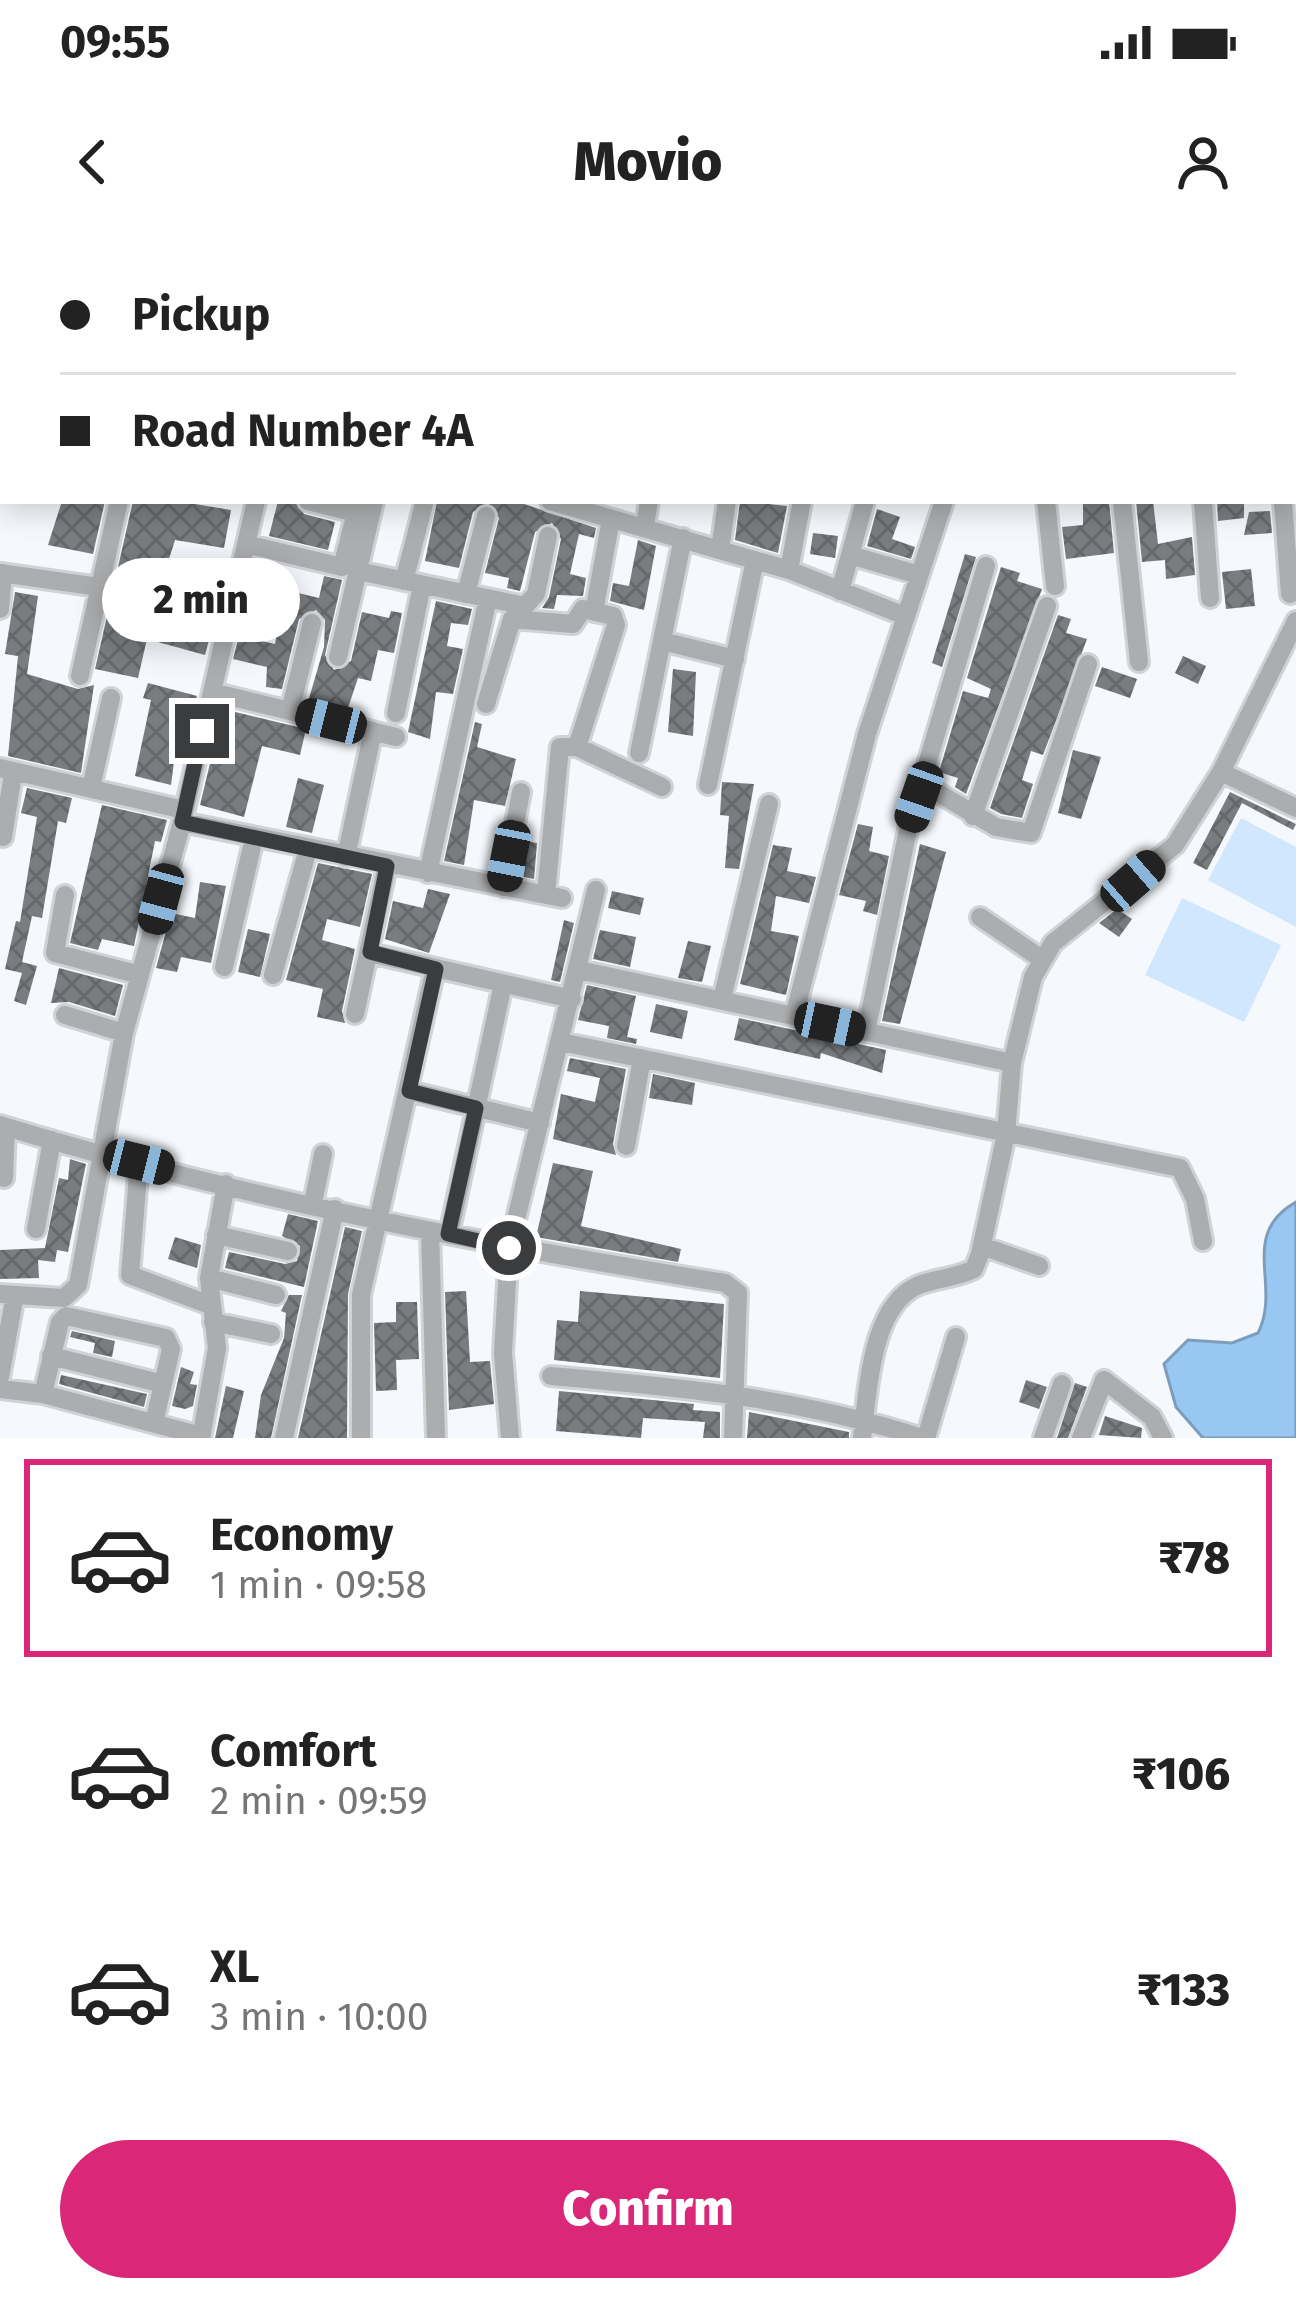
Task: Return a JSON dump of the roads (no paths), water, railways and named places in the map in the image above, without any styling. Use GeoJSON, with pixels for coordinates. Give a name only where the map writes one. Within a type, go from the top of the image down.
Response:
{"type":"FeatureCollection","features":[{"type":"Feature","properties":{"kind":"street"},"geometry":{"type":"LineString","coordinates":[[80,676],[118,504]]}},
{"type":"Feature","properties":{"kind":"street"},"geometry":{"type":"LineString","coordinates":[[252,545],[256,504]]}},
{"type":"Feature","properties":{"kind":"street"},"geometry":{"type":"LineString","coordinates":[[0,1377],[7,1294],[47,1300],[72,1294],[124,1033],[183,816],[229,617],[267,504]]}},
{"type":"Feature","properties":{"kind":"street"},"geometry":{"type":"LineString","coordinates":[[338,657],[373,504]]}},
{"type":"Feature","properties":{"kind":"street"},"geometry":{"type":"LineString","coordinates":[[396,713],[424,504]]}},
{"type":"Feature","properties":{"kind":"street"},"geometry":{"type":"LineString","coordinates":[[560,504],[789,571],[905,616]]}},
{"type":"Feature","properties":{"kind":"street"},"geometry":{"type":"LineString","coordinates":[[645,526],[649,504]]}},
{"type":"Feature","properties":{"kind":"street"},"geometry":{"type":"LineString","coordinates":[[720,550],[728,504]]}},
{"type":"Feature","properties":{"kind":"street"},"geometry":{"type":"LineString","coordinates":[[789,571],[801,504]]}},
{"type":"Feature","properties":{"kind":"street"},"geometry":{"type":"LineString","coordinates":[[840,591],[864,504]]}},
{"type":"Feature","properties":{"kind":"street"},"geometry":{"type":"LineString","coordinates":[[794,1016],[867,734],[943,504]]}},
{"type":"Feature","properties":{"kind":"street"},"geometry":{"type":"LineString","coordinates":[[1046,504],[1055,586]]}},
{"type":"Feature","properties":{"kind":"street"},"geometry":{"type":"LineString","coordinates":[[1122,504],[1138,662]]}},
{"type":"Feature","properties":{"kind":"street"},"geometry":{"type":"LineString","coordinates":[[1203,504],[1210,598]]}},
{"type":"Feature","properties":{"kind":"street"},"geometry":{"type":"LineString","coordinates":[[1283,504],[1290,593]]}},
{"type":"Feature","properties":{"kind":"street"},"geometry":{"type":"LineString","coordinates":[[252,545],[342,567],[358,507]]}},
{"type":"Feature","properties":{"kind":"street"},"geometry":{"type":"LineString","coordinates":[[466,594],[486,516]]}},
{"type":"Feature","properties":{"kind":"street"},"geometry":{"type":"LineString","coordinates":[[594,612],[611,519]]}},
{"type":"Feature","properties":{"kind":"street"},"geometry":{"type":"LineString","coordinates":[[358,571],[532,603],[548,536]]}},
{"type":"Feature","properties":{"kind":"street"},"geometry":{"type":"LineString","coordinates":[[639,753],[683,538]]}},
{"type":"Feature","properties":{"kind":"street"},"geometry":{"type":"LineString","coordinates":[[850,555],[919,575]]}},
{"type":"Feature","properties":{"kind":"street"},"geometry":{"type":"LineString","coordinates":[[708,784],[755,560]]}},
{"type":"Feature","properties":{"kind":"street"},"geometry":{"type":"LineString","coordinates":[[866,1032],[909,825],[986,566]]}},
{"type":"Feature","properties":{"kind":"street"},"geometry":{"type":"LineString","coordinates":[[0,609],[1,573],[99,587],[229,617]]}},
{"type":"Feature","properties":{"kind":"street"},"geometry":{"type":"LineString","coordinates":[[428,873],[488,598]]}},
{"type":"Feature","properties":{"kind":"street"},"geometry":{"type":"LineString","coordinates":[[973,816],[1047,606]]}},
{"type":"Feature","properties":{"kind":"street"},"geometry":{"type":"LineString","coordinates":[[486,704],[512,619],[569,625],[583,609],[613,616],[616,625],[578,747]]}},
{"type":"Feature","properties":{"kind":"street"},"geometry":{"type":"LineString","coordinates":[[863,1429],[885,1320],[895,1302],[920,1285],[974,1269],[1006,1134],[1012,1063],[1033,977],[1052,943],[1175,845],[1221,772],[1296,621]]}},
{"type":"Feature","properties":{"kind":"street"},"geometry":{"type":"LineString","coordinates":[[290,711],[312,623]]}},
{"type":"Feature","properties":{"kind":"street"},"geometry":{"type":"LineString","coordinates":[[662,641],[735,659]]}},
{"type":"Feature","properties":{"kind":"street"},"geometry":{"type":"LineString","coordinates":[[923,784],[973,816],[1023,835],[1036,828],[1088,664]]}},
{"type":"Feature","properties":{"kind":"street"},"geometry":{"type":"LineString","coordinates":[[212,692],[396,737]]}},
{"type":"Feature","properties":{"kind":"street"},"geometry":{"type":"LineString","coordinates":[[91,788],[110,698]]}},
{"type":"Feature","properties":{"kind":"street"},"geometry":{"type":"LineString","coordinates":[[346,857],[373,731]]}},
{"type":"Feature","properties":{"kind":"street"},"geometry":{"type":"LineString","coordinates":[[3,836],[7,771],[91,788],[254,838],[554,896],[560,748],[578,747],[662,787]]}},
{"type":"Feature","properties":{"kind":"street"},"geometry":{"type":"LineString","coordinates":[[1221,772],[1296,808]]}},
{"type":"Feature","properties":{"kind":"street"},"geometry":{"type":"LineString","coordinates":[[503,887],[521,792]]}},
{"type":"Feature","properties":{"kind":"street"},"geometry":{"type":"LineString","coordinates":[[722,999],[770,804]]}},
{"type":"Feature","properties":{"kind":"street"},"geometry":{"type":"LineString","coordinates":[[224,968],[254,838]]}},
{"type":"Feature","properties":{"kind":"street"},"geometry":{"type":"LineString","coordinates":[[273,975],[308,849]]}},
{"type":"Feature","properties":{"kind":"street"},"geometry":{"type":"LineString","coordinates":[[355,1014],[387,866]]}},
{"type":"Feature","properties":{"kind":"street"},"geometry":{"type":"LineString","coordinates":[[510,1438],[503,1353],[509,1248],[596,890]]}},
{"type":"Feature","properties":{"kind":"street"},"geometry":{"type":"LineString","coordinates":[[65,895],[55,953],[140,975]]}},
{"type":"Feature","properties":{"kind":"street"},"geometry":{"type":"LineString","coordinates":[[980,917],[1043,960]]}},
{"type":"Feature","properties":{"kind":"street"},"geometry":{"type":"LineString","coordinates":[[370,952],[572,999]]}},
{"type":"Feature","properties":{"kind":"street"},"geometry":{"type":"LineString","coordinates":[[361,1438],[362,1294],[436,969]]}},
{"type":"Feature","properties":{"kind":"street"},"geometry":{"type":"LineString","coordinates":[[579,970],[1012,1063]]}},
{"type":"Feature","properties":{"kind":"street"},"geometry":{"type":"LineString","coordinates":[[436,1438],[439,1232],[476,1108],[503,984]]}},
{"type":"Feature","properties":{"kind":"street"},"geometry":{"type":"LineString","coordinates":[[65,1015],[124,1033]]}},
{"type":"Feature","properties":{"kind":"street"},"geometry":{"type":"LineString","coordinates":[[561,1042],[1180,1168],[1195,1199],[1203,1241]]}},
{"type":"Feature","properties":{"kind":"street"},"geometry":{"type":"LineString","coordinates":[[626,1146],[642,1059]]}},
{"type":"Feature","properties":{"kind":"street"},"geometry":{"type":"LineString","coordinates":[[409,1091],[540,1123]]}},
{"type":"Feature","properties":{"kind":"street"},"geometry":{"type":"LineString","coordinates":[[4,1178],[3,1126],[380,1220],[732,1287],[738,1293],[733,1438]]}},
{"type":"Feature","properties":{"kind":"street"},"geometry":{"type":"LineString","coordinates":[[36,1229],[52,1140]]}},
{"type":"Feature","properties":{"kind":"street"},"geometry":{"type":"LineString","coordinates":[[313,1203],[323,1154]]}},
{"type":"Feature","properties":{"kind":"street"},"geometry":{"type":"LineString","coordinates":[[139,1162],[130,1275],[271,1334]]}},
{"type":"Feature","properties":{"kind":"street"},"geometry":{"type":"LineString","coordinates":[[0,1389],[43,1394],[201,1437],[216,1366],[209,1278],[226,1184]]}},
{"type":"Feature","properties":{"kind":"street"},"geometry":{"type":"LineString","coordinates":[[284,1438],[335,1209]]}},
{"type":"Feature","properties":{"kind":"street"},"geometry":{"type":"LineString","coordinates":[[216,1235],[288,1251]]}},
{"type":"Feature","properties":{"kind":"street"},"geometry":{"type":"LineString","coordinates":[[982,1246],[1039,1266]]}},
{"type":"Feature","properties":{"kind":"street"},"geometry":{"type":"LineString","coordinates":[[209,1278],[276,1295]]}},
{"type":"Feature","properties":{"kind":"street"},"geometry":{"type":"LineString","coordinates":[[43,1394],[60,1322],[80,1316],[166,1338],[172,1349],[154,1423]]}},
{"type":"Feature","properties":{"kind":"street"},"geometry":{"type":"LineString","coordinates":[[551,1376],[736,1392],[863,1429],[924,1438],[956,1337]]}},
{"type":"Feature","properties":{"kind":"street"},"geometry":{"type":"LineString","coordinates":[[51,1357],[163,1384]]}},
{"type":"Feature","properties":{"kind":"street"},"geometry":{"type":"LineString","coordinates":[[1086,1437],[1104,1380],[1152,1417],[1163,1438]]}},
{"type":"Feature","properties":{"kind":"street"},"geometry":{"type":"LineString","coordinates":[[1043,1438],[1062,1384]]}},
{"type":"Feature","properties":{"kind":"water"},"geometry":{"type":"Polygon","coordinates":[[[1296,1202],[1296,1438],[1203,1438],[1176,1407],[1164,1364],[1188,1340],[1232,1343],[1258,1333],[1266,1297],[1269,1229],[1296,1202]]]}}]}
